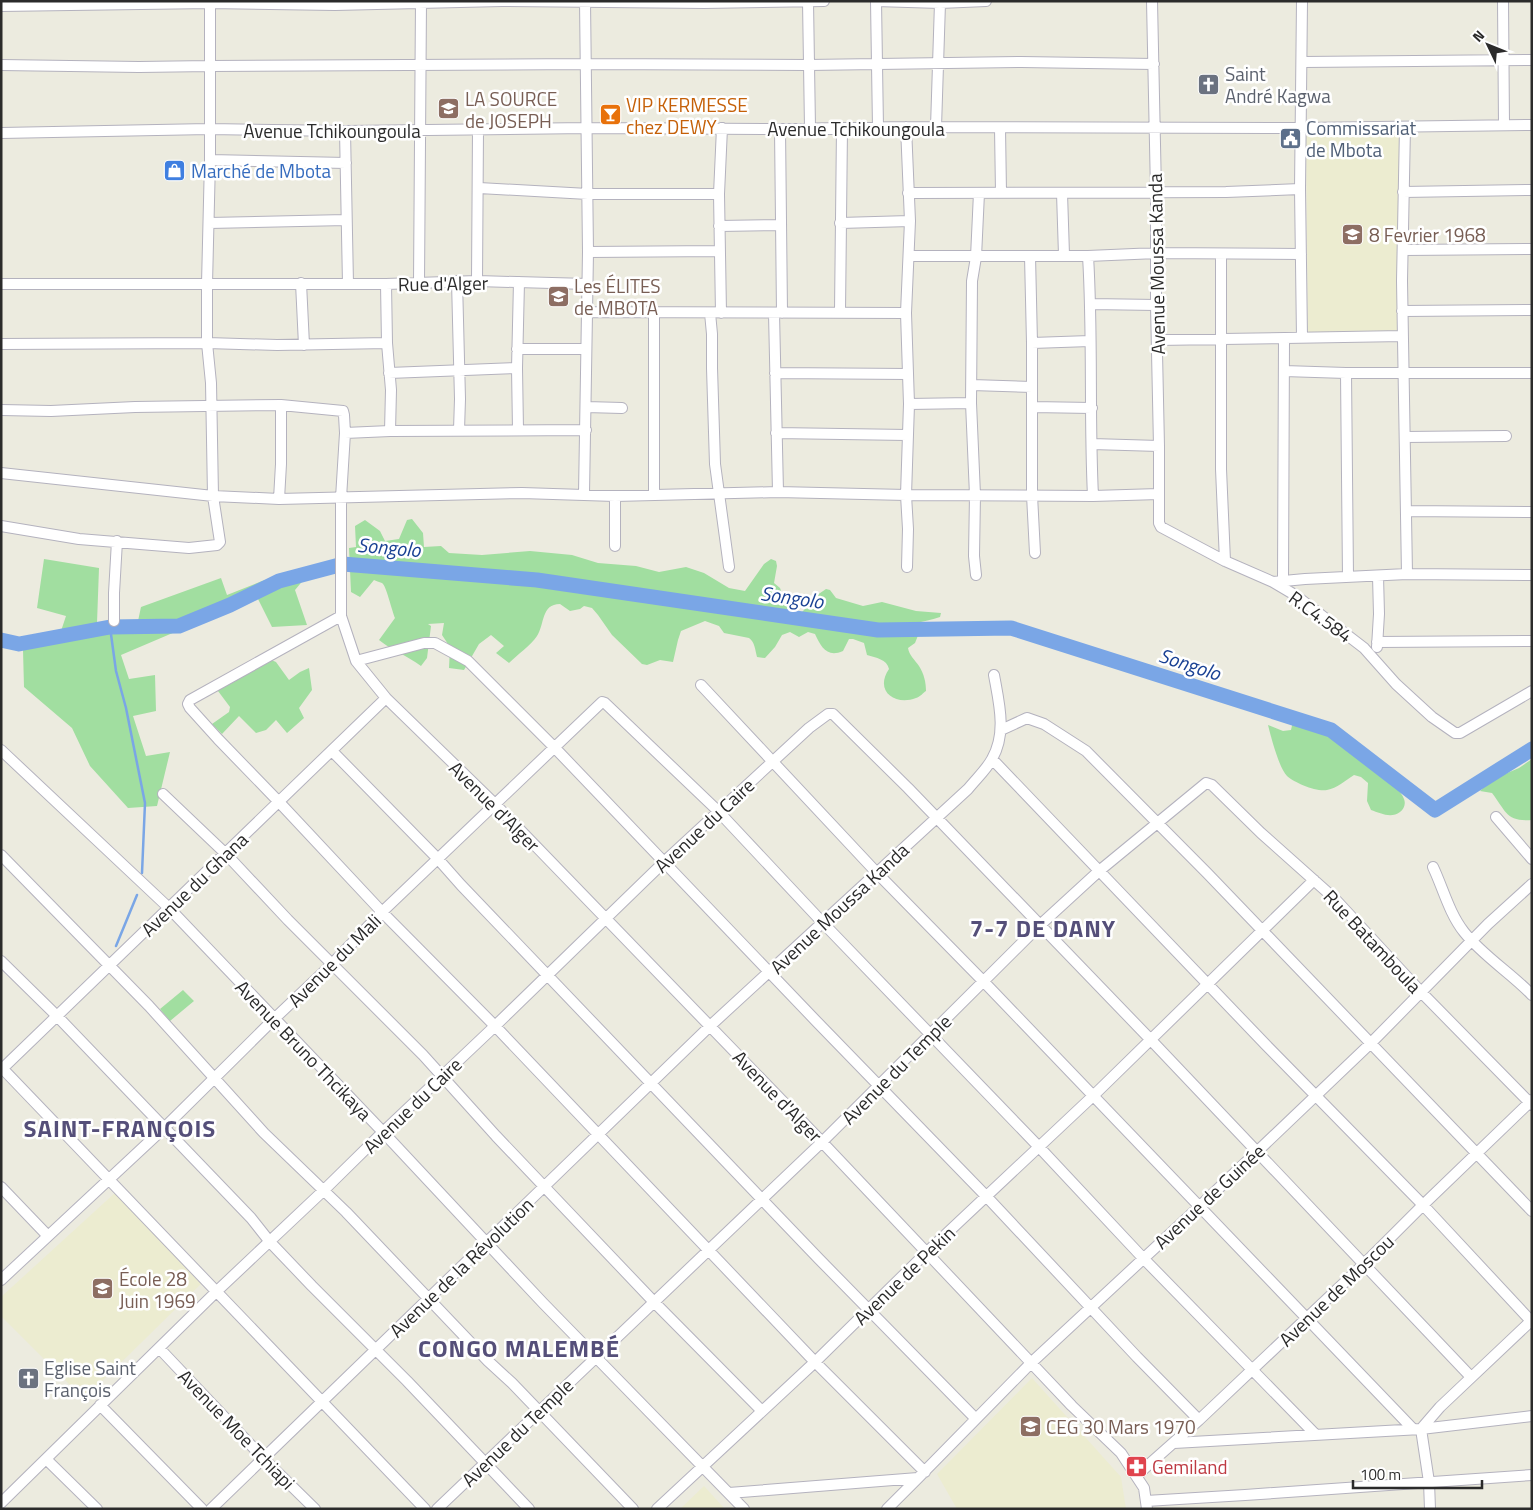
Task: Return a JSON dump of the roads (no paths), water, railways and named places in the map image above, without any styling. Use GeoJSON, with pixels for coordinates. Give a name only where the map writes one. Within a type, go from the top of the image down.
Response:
{"type":"FeatureCollection","features":[{"type":"Feature","properties":{"kind":"street"},"geometry":{"type":"LineString","coordinates":[[808,1],[810,128]]}},
{"type":"Feature","properties":{"kind":"street"},"geometry":{"type":"LineString","coordinates":[[1,6],[210,2],[335,5],[421,2],[704,4],[824,1]]}},
{"type":"Feature","properties":{"kind":"street"},"geometry":{"type":"LineString","coordinates":[[878,128],[876,1],[940,3],[986,1]]}},
{"type":"Feature","properties":{"kind":"street","name":"Avenue Moussa Kanda"},"geometry":{"type":"LineString","coordinates":[[1152,1],[1157,253],[1156,340],[1159,523],[1161,526]]}},
{"type":"Feature","properties":{"kind":"street"},"geometry":{"type":"LineString","coordinates":[[1302,1],[1303,62],[1300,189],[1302,338]]}},
{"type":"Feature","properties":{"kind":"street"},"geometry":{"type":"LineString","coordinates":[[1503,1],[1504,125]]}},
{"type":"Feature","properties":{"kind":"street"},"geometry":{"type":"LineString","coordinates":[[1,526],[79,539],[189,548],[217,545],[220,542],[213,496],[212,407],[208,343],[210,2]]}},
{"type":"Feature","properties":{"kind":"street"},"geometry":{"type":"LineString","coordinates":[[419,283],[421,2]]}},
{"type":"Feature","properties":{"kind":"street"},"geometry":{"type":"LineString","coordinates":[[584,494],[588,252],[585,2]]}},
{"type":"Feature","properties":{"kind":"street"},"geometry":{"type":"LineString","coordinates":[[936,127],[940,3]]}},
{"type":"Feature","properties":{"kind":"street"},"geometry":{"type":"LineString","coordinates":[[1303,62],[1532,60]]}},
{"type":"Feature","properties":{"kind":"street"},"geometry":{"type":"LineString","coordinates":[[1,65],[139,67],[585,64],[808,65],[877,63],[1154,64]]}},
{"type":"Feature","properties":{"kind":"street","name":"Avenue Tchikoungoula"},"geometry":{"type":"LineString","coordinates":[[1,133],[209,129],[346,131],[587,128],[1301,128],[1532,125]]}},
{"type":"Feature","properties":{"kind":"street"},"geometry":{"type":"LineString","coordinates":[[906,127],[910,221],[906,313],[909,404],[906,495],[908,529],[907,567]]}},
{"type":"Feature","properties":{"kind":"street"},"geometry":{"type":"LineString","coordinates":[[1405,127],[1402,311],[1407,574]]}},
{"type":"Feature","properties":{"kind":"street"},"geometry":{"type":"LineString","coordinates":[[722,128],[719,194],[720,251],[716,313],[712,334],[712,368],[715,464],[729,568]]}},
{"type":"Feature","properties":{"kind":"street"},"geometry":{"type":"LineString","coordinates":[[840,312],[842,128]]}},
{"type":"Feature","properties":{"kind":"street"},"geometry":{"type":"LineString","coordinates":[[1000,128],[1001,192]]}},
{"type":"Feature","properties":{"kind":"street"},"geometry":{"type":"LineString","coordinates":[[778,492],[775,373],[780,225],[780,129]]}},
{"type":"Feature","properties":{"kind":"street"},"geometry":{"type":"LineString","coordinates":[[477,281],[478,130]]}},
{"type":"Feature","properties":{"kind":"street"},"geometry":{"type":"LineString","coordinates":[[346,131],[348,284]]}},
{"type":"Feature","properties":{"kind":"street"},"geometry":{"type":"LineString","coordinates":[[210,160],[346,163]]}},
{"type":"Feature","properties":{"kind":"street"},"geometry":{"type":"LineString","coordinates":[[479,188],[588,194],[719,194]]}},
{"type":"Feature","properties":{"kind":"street"},"geometry":{"type":"LineString","coordinates":[[908,193],[1062,193],[1300,189]]}},
{"type":"Feature","properties":{"kind":"street"},"geometry":{"type":"LineString","coordinates":[[1403,192],[1532,190]]}},
{"type":"Feature","properties":{"kind":"street"},"geometry":{"type":"LineString","coordinates":[[976,574],[971,403],[972,281],[976,257],[979,193]]}},
{"type":"Feature","properties":{"kind":"street"},"geometry":{"type":"LineString","coordinates":[[1062,193],[1064,255]]}},
{"type":"Feature","properties":{"kind":"street"},"geometry":{"type":"LineString","coordinates":[[209,223],[346,220]]}},
{"type":"Feature","properties":{"kind":"street"},"geometry":{"type":"LineString","coordinates":[[840,223],[910,221]]}},
{"type":"Feature","properties":{"kind":"street"},"geometry":{"type":"LineString","coordinates":[[719,226],[780,225]]}},
{"type":"Feature","properties":{"kind":"street"},"geometry":{"type":"LineString","coordinates":[[1403,250],[1532,249]]}},
{"type":"Feature","properties":{"kind":"street"},"geometry":{"type":"LineString","coordinates":[[588,252],[720,251]]}},
{"type":"Feature","properties":{"kind":"street"},"geometry":{"type":"LineString","coordinates":[[909,256],[1088,256],[1157,253],[1221,255],[1301,254]]}},
{"type":"Feature","properties":{"kind":"street"},"geometry":{"type":"LineString","coordinates":[[1221,255],[1221,468],[1225,561]]}},
{"type":"Feature","properties":{"kind":"street"},"geometry":{"type":"LineString","coordinates":[[1030,256],[1032,495],[1035,553]]}},
{"type":"Feature","properties":{"kind":"street"},"geometry":{"type":"LineString","coordinates":[[1088,256],[1091,304],[1093,496]]}},
{"type":"Feature","properties":{"kind":"street"},"geometry":{"type":"LineString","coordinates":[[457,281],[459,430]]}},
{"type":"Feature","properties":{"kind":"street","name":"Rue d'Alger"},"geometry":{"type":"LineString","coordinates":[[390,431],[391,390],[387,343],[386,284],[477,281],[587,284]]}},
{"type":"Feature","properties":{"kind":"street"},"geometry":{"type":"LineString","coordinates":[[518,430],[517,349],[519,282]]}},
{"type":"Feature","properties":{"kind":"street"},"geometry":{"type":"LineString","coordinates":[[301,283],[304,345]]}},
{"type":"Feature","properties":{"kind":"street"},"geometry":{"type":"LineString","coordinates":[[1,284],[386,284]]}},
{"type":"Feature","properties":{"kind":"street"},"geometry":{"type":"LineString","coordinates":[[1091,304],[1156,305]]}},
{"type":"Feature","properties":{"kind":"street"},"geometry":{"type":"LineString","coordinates":[[1402,311],[1532,310]]}},
{"type":"Feature","properties":{"kind":"street"},"geometry":{"type":"LineString","coordinates":[[586,312],[906,313]]}},
{"type":"Feature","properties":{"kind":"street"},"geometry":{"type":"LineString","coordinates":[[654,312],[654,495]]}},
{"type":"Feature","properties":{"kind":"street"},"geometry":{"type":"LineString","coordinates":[[1156,340],[1403,336]]}},
{"type":"Feature","properties":{"kind":"street"},"geometry":{"type":"LineString","coordinates":[[1284,339],[1278,581],[1407,574],[1532,575]]}},
{"type":"Feature","properties":{"kind":"street"},"geometry":{"type":"LineString","coordinates":[[1032,343],[1090,341]]}},
{"type":"Feature","properties":{"kind":"street"},"geometry":{"type":"LineString","coordinates":[[1,344],[208,343],[304,345],[387,343]]}},
{"type":"Feature","properties":{"kind":"street"},"geometry":{"type":"LineString","coordinates":[[517,349],[586,349]]}},
{"type":"Feature","properties":{"kind":"street"},"geometry":{"type":"LineString","coordinates":[[389,373],[517,368]]}},
{"type":"Feature","properties":{"kind":"street"},"geometry":{"type":"LineString","coordinates":[[1284,371],[1532,373]]}},
{"type":"Feature","properties":{"kind":"street"},"geometry":{"type":"LineString","coordinates":[[775,373],[908,374]]}},
{"type":"Feature","properties":{"kind":"street"},"geometry":{"type":"LineString","coordinates":[[1346,373],[1348,577]]}},
{"type":"Feature","properties":{"kind":"street"},"geometry":{"type":"LineString","coordinates":[[972,385],[1032,387]]}},
{"type":"Feature","properties":{"kind":"street"},"geometry":{"type":"LineString","coordinates":[[909,404],[971,403]]}},
{"type":"Feature","properties":{"kind":"street"},"geometry":{"type":"LineString","coordinates":[[279,498],[281,405]]}},
{"type":"Feature","properties":{"kind":"street"},"geometry":{"type":"LineString","coordinates":[[1,410],[51,412],[135,407],[281,405],[343,411],[340,558],[341,616],[356,661],[386,698]]}},
{"type":"Feature","properties":{"kind":"street"},"geometry":{"type":"LineString","coordinates":[[586,407],[622,408]]}},
{"type":"Feature","properties":{"kind":"street"},"geometry":{"type":"LineString","coordinates":[[1032,407],[1092,408]]}},
{"type":"Feature","properties":{"kind":"street"},"geometry":{"type":"LineString","coordinates":[[344,433],[459,430],[586,430]]}},
{"type":"Feature","properties":{"kind":"street"},"geometry":{"type":"LineString","coordinates":[[776,433],[907,435]]}},
{"type":"Feature","properties":{"kind":"street"},"geometry":{"type":"LineString","coordinates":[[1405,438],[1506,436]]}},
{"type":"Feature","properties":{"kind":"street"},"geometry":{"type":"LineString","coordinates":[[1092,444],[1159,446]]}},
{"type":"Feature","properties":{"kind":"street"},"geometry":{"type":"LineString","coordinates":[[1,473],[213,496],[279,498],[512,493],[615,496],[778,492],[1093,496],[1159,494]]}},
{"type":"Feature","properties":{"kind":"street"},"geometry":{"type":"LineString","coordinates":[[615,496],[615,546]]}},
{"type":"Feature","properties":{"kind":"street"},"geometry":{"type":"LineString","coordinates":[[1406,511],[1532,512]]}},
{"type":"Feature","properties":{"kind":"street","name":"R.C4.584"},"geometry":{"type":"LineString","coordinates":[[1161,526],[1225,561],[1278,581],[1358,643],[1376,660],[1396,684],[1432,717],[1450,730],[1460,733],[1532,692]]}},
{"type":"Feature","properties":{"kind":"street"},"geometry":{"type":"LineString","coordinates":[[114,621],[117,541]]}},
{"type":"Feature","properties":{"kind":"street"},"geometry":{"type":"LineString","coordinates":[[1376,660],[1380,614],[1378,576]]}},
{"type":"Feature","properties":{"kind":"street"},"geometry":{"type":"LineString","coordinates":[[341,616],[188,702],[190,708],[382,912],[495,1026],[644,1184],[754,1296],[922,1475]]}},
{"type":"Feature","properties":{"kind":"street"},"geometry":{"type":"LineString","coordinates":[[1377,642],[1532,641]]}},
{"type":"Feature","properties":{"kind":"street"},"geometry":{"type":"LineString","coordinates":[[356,661],[424,643],[436,643],[468,661],[554,747],[1199,1420]]}},
{"type":"Feature","properties":{"kind":"street"},"geometry":{"type":"LineString","coordinates":[[994,676],[1001,730],[1027,718],[1044,724],[1086,751],[1158,822],[1532,1211]]}},
{"type":"Feature","properties":{"kind":"street"},"geometry":{"type":"LineString","coordinates":[[701,685],[877,873],[1199,1207],[1417,1429],[1429,1482],[1430,1509]]}},
{"type":"Feature","properties":{"kind":"street","name":"Avenue du Ghana"},"geometry":{"type":"LineString","coordinates":[[2,1068],[386,698]]}},
{"type":"Feature","properties":{"kind":"street","name":"Avenue d'Alger"},"geometry":{"type":"LineString","coordinates":[[386,698],[495,804],[822,1142],[1072,1406],[1122,1453],[1144,1488],[1146,1505]]}},
{"type":"Feature","properties":{"kind":"street","name":"Avenue du Mali"},"geometry":{"type":"LineString","coordinates":[[1,1280],[47,1235],[164,1128],[332,964],[382,912],[602,702],[612,709],[718,811]]}},
{"type":"Feature","properties":{"kind":"street","name":"Avenue du Caire"},"geometry":{"type":"LineString","coordinates":[[1,1503],[217,1291],[495,1026],[605,918],[772,761],[828,714],[833,714],[908,788],[936,819]]}},
{"type":"Feature","properties":{"kind":"street","name":"Avenue Moussa Kanda"},"geometry":{"type":"LineString","coordinates":[[710,1026],[968,789],[992,759],[998,746],[1001,730]]}},
{"type":"Feature","properties":{"kind":"street","name":"Avenue Bruno Thcikaya"},"geometry":{"type":"LineString","coordinates":[[1,750],[169,908],[543,1303],[597,1356],[744,1509]]}},
{"type":"Feature","properties":{"kind":"street"},"geometry":{"type":"LineString","coordinates":[[332,752],[438,859],[762,1199],[976,1419]]}},
{"type":"Feature","properties":{"kind":"street"},"geometry":{"type":"LineString","coordinates":[[992,759],[1531,1320],[1417,1429]]}},
{"type":"Feature","properties":{"kind":"street","name":"Avenue du Temple"},"geometry":{"type":"LineString","coordinates":[[437,1509],[822,1142],[1040,926],[1099,871],[1206,783],[1210,783]]}},
{"type":"Feature","properties":{"kind":"street","name":"Rue Batamboula"},"geometry":{"type":"LineString","coordinates":[[1210,783],[1261,833],[1335,898],[1421,992],[1531,1102]]}},
{"type":"Feature","properties":{"kind":"street"},"geometry":{"type":"LineString","coordinates":[[163,794],[226,854],[423,1055],[441,1077],[654,1302],[762,1411]]}},
{"type":"Feature","properties":{"kind":"street"},"geometry":{"type":"LineString","coordinates":[[718,811],[1143,1258],[1316,1435]]}},
{"type":"Feature","properties":{"kind":"street"},"geometry":{"type":"LineString","coordinates":[[1496,817],[1532,859]]}},
{"type":"Feature","properties":{"kind":"street"},"geometry":{"type":"LineString","coordinates":[[936,819],[1150,1039],[1471,1377]]}},
{"type":"Feature","properties":{"kind":"street"},"geometry":{"type":"LineString","coordinates":[[1,855],[110,965],[264,1133],[346,1212],[633,1509]]}},
{"type":"Feature","properties":{"kind":"street"},"geometry":{"type":"LineString","coordinates":[[1433,867],[1442,892],[1463,931],[1532,995]]}},
{"type":"Feature","properties":{"kind":"street","name":"Avenue de Pekin"},"geometry":{"type":"LineString","coordinates":[[657,1509],[870,1310],[927,1252],[1093,1096],[1314,880]]}},
{"type":"Feature","properties":{"kind":"street","name":"Avenue de Guinée"},"geometry":{"type":"LineString","coordinates":[[886,1509],[922,1475],[1031,1362],[1199,1207],[1371,1043],[1488,924],[1532,884]]}},
{"type":"Feature","properties":{"kind":"street"},"geometry":{"type":"LineString","coordinates":[[1,961],[57,1016],[251,1218],[270,1242],[486,1462],[529,1509]]}},
{"type":"Feature","properties":{"kind":"street","name":"Avenue de la Révolution"},"geometry":{"type":"LineString","coordinates":[[211,1509],[710,1026]]}},
{"type":"Feature","properties":{"kind":"street"},"geometry":{"type":"LineString","coordinates":[[2,1068],[425,1509]]}},
{"type":"Feature","properties":{"kind":"street","name":"Avenue de Moscou"},"geometry":{"type":"LineString","coordinates":[[1137,1475],[1199,1420],[1307,1318],[1422,1205],[1531,1102]]}},
{"type":"Feature","properties":{"kind":"street"},"geometry":{"type":"LineString","coordinates":[[1,1186],[47,1235]]}},
{"type":"Feature","properties":{"kind":"street","name":"Avenue Moe Tchiapi"},"geometry":{"type":"LineString","coordinates":[[159,1348],[314,1509]]}},
{"type":"Feature","properties":{"kind":"street"},"geometry":{"type":"LineString","coordinates":[[100,1405],[202,1509]]}},
{"type":"Feature","properties":{"kind":"street"},"geometry":{"type":"LineString","coordinates":[[1174,1443],[1417,1429],[1532,1416]]}},
{"type":"Feature","properties":{"kind":"street"},"geometry":{"type":"LineString","coordinates":[[46,1459],[97,1509]]}},
{"type":"Feature","properties":{"kind":"street"},"geometry":{"type":"LineString","coordinates":[[729,1493],[826,1487],[922,1475]]}},
{"type":"Feature","properties":{"kind":"street"},"geometry":{"type":"LineString","coordinates":[[1146,1505],[1245,1495],[1532,1475]]}},
{"type":"Feature","properties":{"kind":"waterway","name":"Songolo"},"geometry":{"type":"LineString","coordinates":[[1,640],[19,644],[110,627],[179,626],[230,605],[279,581],[343,564],[537,580],[878,630],[1011,628],[1331,730],[1435,810],[1532,749]]}},
{"type":"Feature","properties":{"kind":"waterway"},"geometry":{"type":"LineString","coordinates":[[110,627],[116,671],[126,708],[145,803],[142,873]]}},
{"type":"Feature","properties":{"kind":"waterway"},"geometry":{"type":"LineString","coordinates":[[116,946],[137,895]]}},
{"type":"Feature","properties":{"kind":"place","name":"Saint André Kagwa"},"geometry":{"type":"Point","coordinates":[1209,84]}},
{"type":"Feature","properties":{"kind":"place","name":"LA SOURCE de JOSEPH"},"geometry":{"type":"Point","coordinates":[449,109]}},
{"type":"Feature","properties":{"kind":"place","name":"VIP KERMESSE chez DEWY"},"geometry":{"type":"Point","coordinates":[610,115]}},
{"type":"Feature","properties":{"kind":"place","name":"Commissariat de Mbota"},"geometry":{"type":"Point","coordinates":[1290,138]}},
{"type":"Feature","properties":{"kind":"place","name":"Marché de Mbota"},"geometry":{"type":"Point","coordinates":[175,170]}},
{"type":"Feature","properties":{"kind":"place","name":"8 Fevrier 1968"},"geometry":{"type":"Point","coordinates":[1353,234]}},
{"type":"Feature","properties":{"kind":"place","name":"Les ÉLITES de MBOTA"},"geometry":{"type":"Point","coordinates":[558,296]}},
{"type":"Feature","properties":{"kind":"place","name":"École 28 Juin 1969"},"geometry":{"type":"Point","coordinates":[103,1289]}},
{"type":"Feature","properties":{"kind":"place","name":"Eglise Saint François"},"geometry":{"type":"Point","coordinates":[28,1378]}},
{"type":"Feature","properties":{"kind":"place","name":"CEG 30 Mars 1970"},"geometry":{"type":"Point","coordinates":[1030,1426]}},
{"type":"Feature","properties":{"kind":"place","name":"Gemiland"},"geometry":{"type":"Point","coordinates":[1136,1466]}},
{"type":"Feature","properties":{"kind":"district","name":"7-7 DE DANY"},"geometry":{"type":"Point","coordinates":[1043,928]}},
{"type":"Feature","properties":{"kind":"district","name":"SAINT-FRANÇOIS"},"geometry":{"type":"Point","coordinates":[120,1128]}},
{"type":"Feature","properties":{"kind":"district","name":"CONGO MALEMBÉ"},"geometry":{"type":"Point","coordinates":[519,1348]}}]}
